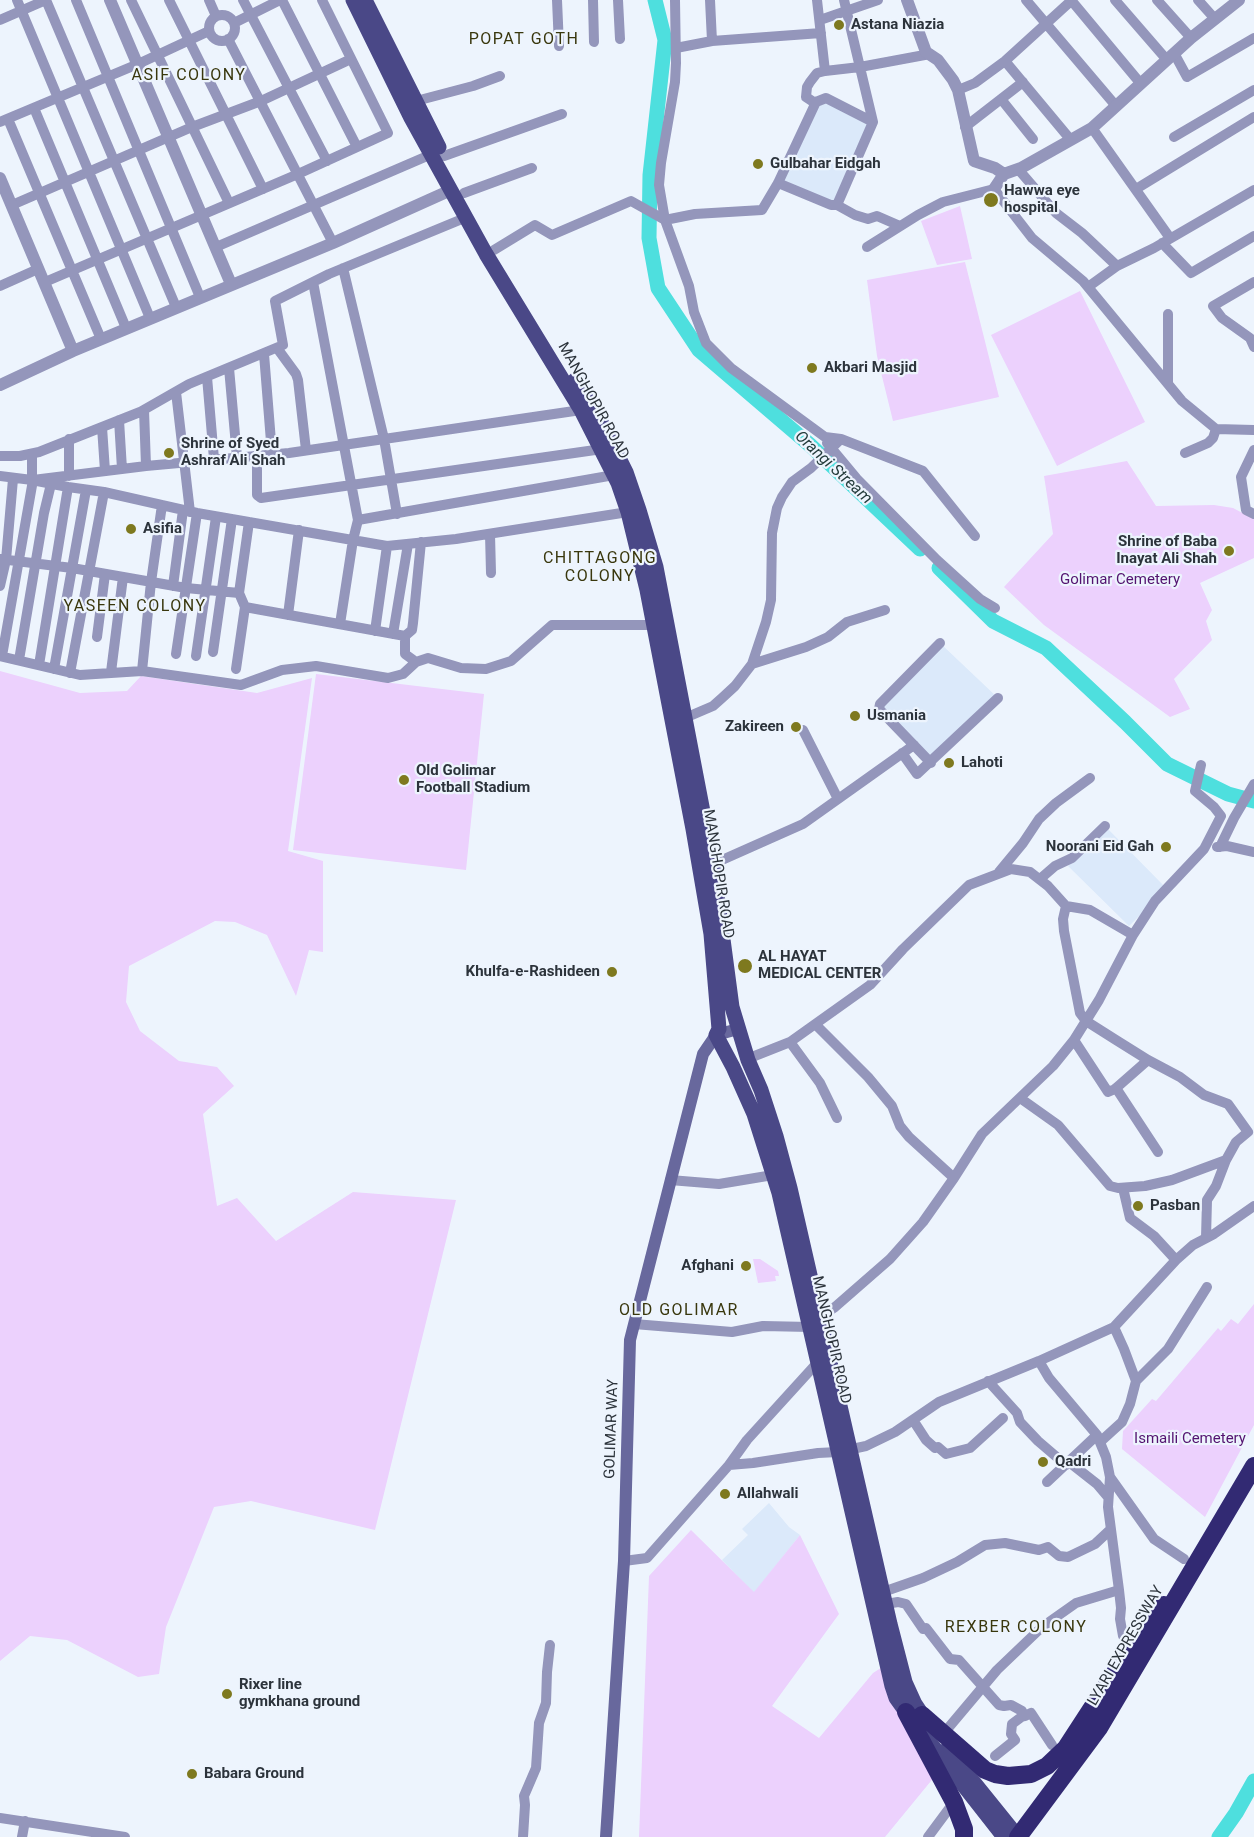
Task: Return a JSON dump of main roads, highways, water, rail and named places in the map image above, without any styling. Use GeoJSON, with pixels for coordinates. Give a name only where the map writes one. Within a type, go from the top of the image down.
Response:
{"type":"FeatureCollection","features":[{"type":"Feature","properties":{"kind":"highway","name":"LYARI EXPRESSWAY"},"geometry":{"type":"LineString","coordinates":[[1018,1837],[1099,1728],[1254,1466]]}},
{"type":"Feature","properties":{"kind":"highway"},"geometry":{"type":"LineString","coordinates":[[914,1713],[990,1763],[995,1774],[1008,1776],[1031,1774],[1047,1766],[1066,1748],[1146,1625],[1184,1584]]}},
{"type":"Feature","properties":{"kind":"highway"},"geometry":{"type":"LineString","coordinates":[[914,1713],[932,1759],[967,1834]]}},
{"type":"Feature","properties":{"kind":"highway"},"geometry":{"type":"LineString","coordinates":[[932,1759],[966,1815],[967,1834]]}},
{"type":"Feature","properties":{"kind":"main road","name":"MANGHOPIR ROAD"},"geometry":{"type":"LineString","coordinates":[[352,0],[411,118],[438,155]]}},
{"type":"Feature","properties":{"kind":"main road","name":"MANGHOPIR ROAD"},"geometry":{"type":"LineString","coordinates":[[365,0],[416,101],[438,155],[602,424],[626,472],[656,567],[686,718],[713,864],[732,1007],[747,1059],[761,1090],[776,1136],[790,1188],[815,1322],[896,1698],[939,1739],[1018,1837]]}},
{"type":"Feature","properties":{"kind":"main road","name":"MANGHOPIR ROAD"},"geometry":{"type":"LineString","coordinates":[[458,191],[466,217],[486,255],[602,449],[628,512],[693,828],[711,934],[719,1029],[716,1035],[754,1114],[779,1193],[815,1322],[818,1363],[885,1598],[914,1713],[1004,1837]]}},
{"type":"Feature","properties":{"kind":"main road"},"geometry":{"type":"LineString","coordinates":[[716,1035],[738,1029]]}},
{"type":"Feature","properties":{"kind":"main road","name":"GOLIMAR WAY"},"geometry":{"type":"LineString","coordinates":[[606,1837],[624,1561],[630,1340],[703,1054],[716,1035]]}},
{"type":"Feature","properties":{"kind":"waterway","name":"Orangi Stream"},"geometry":{"type":"LineString","coordinates":[[655,0],[665,40],[650,175],[649,238],[658,288],[699,350],[810,445],[920,549]]}},
{"type":"Feature","properties":{"kind":"waterway","name":"Orangi Stream"},"geometry":{"type":"LineString","coordinates":[[939,568],[993,621],[1046,648],[1167,764],[1228,794],[1254,801]]}},
{"type":"Feature","properties":{"kind":"waterway"},"geometry":{"type":"LineString","coordinates":[[1219,1837],[1254,1781]]}},
{"type":"Feature","properties":{"kind":"place","name":"Astana Niazia"},"geometry":{"type":"Point","coordinates":[839,25]}},
{"type":"Feature","properties":{"kind":"place","name":"Gulbahar Eidgah"},"geometry":{"type":"Point","coordinates":[758,164]}},
{"type":"Feature","properties":{"kind":"place","name":"Hawwa eye hospital"},"geometry":{"type":"Point","coordinates":[991,200]}},
{"type":"Feature","properties":{"kind":"place","name":"Akbari Masjid"},"geometry":{"type":"Point","coordinates":[812,368]}},
{"type":"Feature","properties":{"kind":"place","name":"Shrine of Syed Ashraf Ali Shah"},"geometry":{"type":"Point","coordinates":[169,453]}},
{"type":"Feature","properties":{"kind":"place","name":"Asifia"},"geometry":{"type":"Point","coordinates":[131,529]}},
{"type":"Feature","properties":{"kind":"place","name":"Shrine of Baba Inayat Ali Shah"},"geometry":{"type":"Point","coordinates":[1229,551]}},
{"type":"Feature","properties":{"kind":"place","name":"Usmania"},"geometry":{"type":"Point","coordinates":[855,716]}},
{"type":"Feature","properties":{"kind":"place","name":"Zakireen"},"geometry":{"type":"Point","coordinates":[796,727]}},
{"type":"Feature","properties":{"kind":"place","name":"Lahoti"},"geometry":{"type":"Point","coordinates":[949,763]}},
{"type":"Feature","properties":{"kind":"place","name":"Old Golimar Football Stadium"},"geometry":{"type":"Point","coordinates":[404,780]}},
{"type":"Feature","properties":{"kind":"place","name":"Noorani Eid Gah"},"geometry":{"type":"Point","coordinates":[1166,847]}},
{"type":"Feature","properties":{"kind":"place","name":"AL HAYAT MEDICAL CENTER"},"geometry":{"type":"Point","coordinates":[745,966]}},
{"type":"Feature","properties":{"kind":"place","name":"Khulfa-e-Rashideen"},"geometry":{"type":"Point","coordinates":[612,972]}},
{"type":"Feature","properties":{"kind":"place","name":"Pasban"},"geometry":{"type":"Point","coordinates":[1138,1206]}},
{"type":"Feature","properties":{"kind":"place","name":"Afghani"},"geometry":{"type":"Point","coordinates":[746,1266]}},
{"type":"Feature","properties":{"kind":"place","name":"Qadri"},"geometry":{"type":"Point","coordinates":[1043,1462]}},
{"type":"Feature","properties":{"kind":"place","name":"Allahwali"},"geometry":{"type":"Point","coordinates":[725,1494]}},
{"type":"Feature","properties":{"kind":"place","name":"Rixer line gymkhana ground"},"geometry":{"type":"Point","coordinates":[227,1694]}},
{"type":"Feature","properties":{"kind":"place","name":"Babara Ground"},"geometry":{"type":"Point","coordinates":[192,1774]}},
{"type":"Feature","properties":{"kind":"district","name":"POPAT GOTH"},"geometry":{"type":"Point","coordinates":[524,40]}},
{"type":"Feature","properties":{"kind":"district","name":"ASIF COLONY"},"geometry":{"type":"Point","coordinates":[189,76]}},
{"type":"Feature","properties":{"kind":"district","name":"CHITTAGONG COLONY"},"geometry":{"type":"Point","coordinates":[600,568]}},
{"type":"Feature","properties":{"kind":"district","name":"YASEEN COLONY"},"geometry":{"type":"Point","coordinates":[135,607]}},
{"type":"Feature","properties":{"kind":"district","name":"OLD GOLIMAR"},"geometry":{"type":"Point","coordinates":[679,1311]}},
{"type":"Feature","properties":{"kind":"district","name":"REXBER COLONY"},"geometry":{"type":"Point","coordinates":[1016,1628]}},
{"type":"Feature","properties":{"kind":"park label","name":"Golimar Cemetery"},"geometry":{"type":"Point","coordinates":[1120,580]}},
{"type":"Feature","properties":{"kind":"park label","name":"Ismaili Cemetery"},"geometry":{"type":"Point","coordinates":[1190,1439]}}]}
